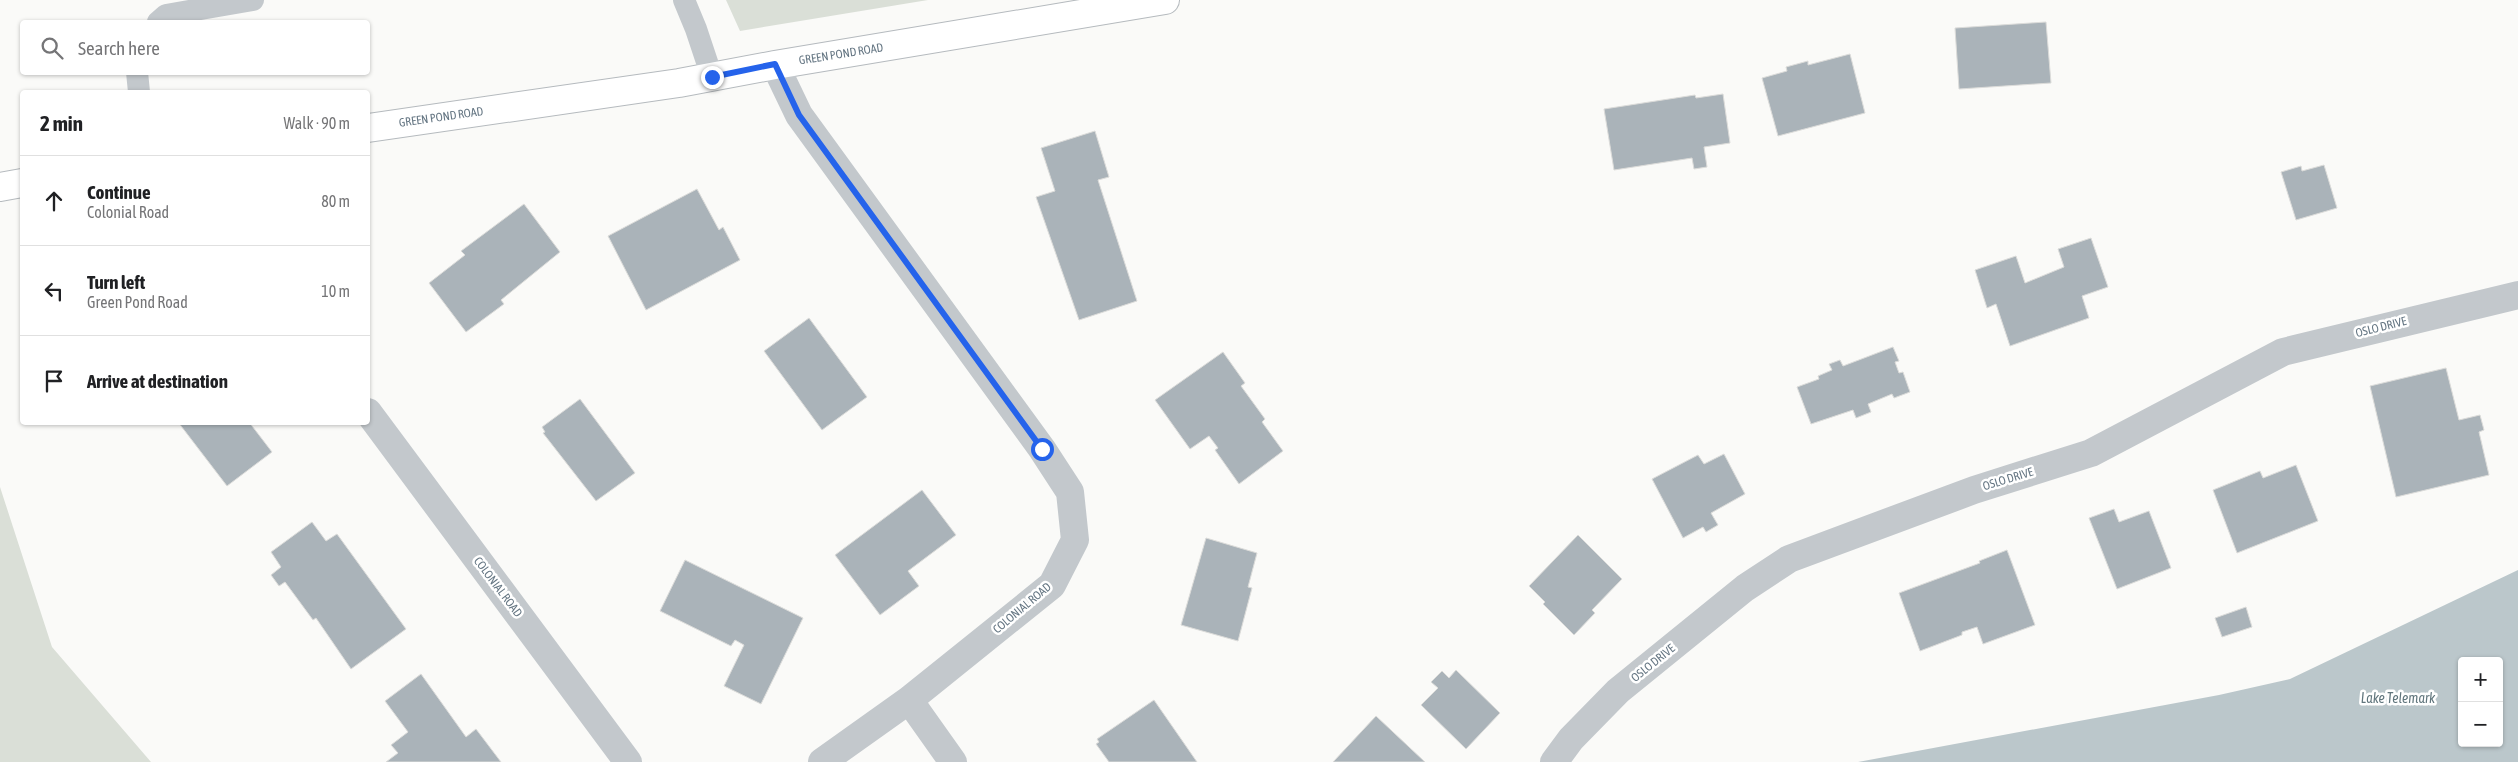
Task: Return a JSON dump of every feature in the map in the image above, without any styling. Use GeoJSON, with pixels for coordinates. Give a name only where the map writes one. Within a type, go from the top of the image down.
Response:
{"type":"FeatureCollection","features":[{"type":"Feature","properties":{"kind":"main road","name":"GREEN POND ROAD"},"geometry":{"type":"LineString","coordinates":[[370,128],[712,77],[775,64],[1165,0]]}},
{"type":"Feature","properties":{"kind":"main road"},"geometry":{"type":"LineString","coordinates":[[0,187],[20,183]]}},
{"type":"Feature","properties":{"kind":"street","name":"COLONIAL ROAD"},"geometry":{"type":"LineString","coordinates":[[775,64],[799,115],[1042,449],[1070,492],[1075,540],[1052,585],[909,700],[822,762]]}},
{"type":"Feature","properties":{"kind":"street","name":"OSLO DRIVE"},"geometry":{"type":"LineString","coordinates":[[1554,762],[1571,739],[1618,691],[1745,588],[1789,559],[1974,490],[2091,453],[2283,352],[2518,295]]}},
{"type":"Feature","properties":{"kind":"street","name":"COLONIAL ROAD"},"geometry":{"type":"LineString","coordinates":[[370,415],[628,762]]}},
{"type":"Feature","properties":{"kind":"street"},"geometry":{"type":"LineString","coordinates":[[909,700],[954,762]]}},
{"type":"Feature","properties":{"kind":"lane"},"geometry":{"type":"LineString","coordinates":[[160,20],[166,15],[253,0]]}},
{"type":"Feature","properties":{"kind":"lane"},"geometry":{"type":"LineString","coordinates":[[684,0],[712,77]]}},
{"type":"Feature","properties":{"kind":"lane"},"geometry":{"type":"LineString","coordinates":[[137,75],[139,90]]}},
{"type":"Feature","properties":{"kind":"shaded area"},"geometry":{"type":"Polygon","coordinates":[[[726,0],[928,0],[740,31],[726,0]]]}},
{"type":"Feature","properties":{"kind":"shaded area"},"geometry":{"type":"Polygon","coordinates":[[[0,487],[52,647],[151,762],[0,762],[0,487]]]}},
{"type":"Feature","properties":{"kind":"water","name":"Lake Telemark"},"geometry":{"type":"Polygon","coordinates":[[[2518,570],[2518,762],[1858,762],[2219,695],[2290,679],[2518,570]]]}},
{"type":"Feature","properties":{"kind":"building"},"geometry":{"type":"Polygon","coordinates":[[[2046,22],[2051,83],[1959,89],[1955,28],[2046,22]]]}},
{"type":"Feature","properties":{"kind":"building"},"geometry":{"type":"Polygon","coordinates":[[[1850,54],[1865,113],[1778,136],[1762,78],[1787,71],[1786,67],[1808,61],[1808,65],[1850,54]]]}},
{"type":"Feature","properties":{"kind":"building"},"geometry":{"type":"Polygon","coordinates":[[[1723,94],[1730,143],[1704,147],[1707,167],[1694,169],[1692,158],[1614,170],[1604,109],[1695,95],[1696,98],[1723,94]]]}},
{"type":"Feature","properties":{"kind":"building"},"geometry":{"type":"Polygon","coordinates":[[[1095,131],[1109,177],[1098,180],[1137,301],[1079,320],[1036,197],[1055,191],[1041,148],[1095,131]]]}},
{"type":"Feature","properties":{"kind":"building"},"geometry":{"type":"Polygon","coordinates":[[[2324,165],[2337,208],[2296,220],[2281,172],[2301,166],[2302,171],[2324,165]]]}},
{"type":"Feature","properties":{"kind":"building"},"geometry":{"type":"Polygon","coordinates":[[[697,189],[719,230],[723,227],[740,260],[646,310],[608,236],[697,189]]]}},
{"type":"Feature","properties":{"kind":"building"},"geometry":{"type":"Polygon","coordinates":[[[524,204],[560,252],[501,300],[504,304],[466,332],[429,283],[465,255],[461,251],[524,204]]]}},
{"type":"Feature","properties":{"kind":"building"},"geometry":{"type":"Polygon","coordinates":[[[2091,238],[2108,287],[2082,296],[2089,318],[2010,346],[1996,304],[1987,308],[1975,270],[2016,256],[2025,283],[2064,267],[2058,249],[2091,238]]]}},
{"type":"Feature","properties":{"kind":"building"},"geometry":{"type":"Polygon","coordinates":[[[809,318],[867,397],[822,430],[764,351],[809,318]]]}},
{"type":"Feature","properties":{"kind":"building"},"geometry":{"type":"Polygon","coordinates":[[[1893,347],[1899,361],[1895,362],[1899,373],[1903,372],[1910,392],[1894,398],[1892,394],[1868,404],[1871,412],[1856,418],[1853,410],[1811,424],[1797,387],[1819,379],[1818,376],[1832,370],[1829,364],[1840,360],[1843,366],[1893,347]]]}},
{"type":"Feature","properties":{"kind":"building"},"geometry":{"type":"Polygon","coordinates":[[[1223,352],[1245,383],[1241,386],[1265,419],[1262,422],[1283,451],[1239,484],[1215,450],[1218,448],[1209,436],[1190,449],[1155,400],[1223,352]]]}},
{"type":"Feature","properties":{"kind":"building"},"geometry":{"type":"Polygon","coordinates":[[[2446,368],[2459,420],[2480,415],[2484,430],[2479,432],[2489,475],[2396,497],[2370,386],[2446,368]]]}},
{"type":"Feature","properties":{"kind":"building"},"geometry":{"type":"Polygon","coordinates":[[[580,399],[635,473],[596,501],[543,433],[545,432],[542,427],[580,399]]]}},
{"type":"Feature","properties":{"kind":"building"},"geometry":{"type":"Polygon","coordinates":[[[180,425],[251,425],[272,452],[227,486],[180,425]]]}},
{"type":"Feature","properties":{"kind":"building"},"geometry":{"type":"Polygon","coordinates":[[[1724,454],[1745,494],[1711,513],[1718,525],[1706,532],[1703,527],[1683,538],[1652,479],[1698,455],[1704,464],[1724,454]]]}},
{"type":"Feature","properties":{"kind":"building"},"geometry":{"type":"Polygon","coordinates":[[[2296,465],[2318,521],[2237,553],[2213,490],[2260,471],[2263,478],[2296,465]]]}},
{"type":"Feature","properties":{"kind":"building"},"geometry":{"type":"Polygon","coordinates":[[[922,490],[956,535],[908,571],[919,586],[880,615],[835,555],[922,490]]]}},
{"type":"Feature","properties":{"kind":"building"},"geometry":{"type":"Polygon","coordinates":[[[2114,509],[2119,522],[2149,511],[2171,568],[2117,589],[2089,518],[2114,509]]]}},
{"type":"Feature","properties":{"kind":"building"},"geometry":{"type":"Polygon","coordinates":[[[312,522],[326,541],[337,534],[406,629],[351,669],[316,618],[313,620],[285,582],[279,586],[271,575],[281,567],[271,552],[312,522]]]}},
{"type":"Feature","properties":{"kind":"building"},"geometry":{"type":"Polygon","coordinates":[[[1578,535],[1622,579],[1592,610],[1595,613],[1574,635],[1543,604],[1545,602],[1529,586],[1578,535]]]}},
{"type":"Feature","properties":{"kind":"building"},"geometry":{"type":"Polygon","coordinates":[[[1206,538],[1257,553],[1248,587],[1252,588],[1238,641],[1181,625],[1206,538]]]}},
{"type":"Feature","properties":{"kind":"building"},"geometry":{"type":"Polygon","coordinates":[[[2007,550],[2035,625],[1983,644],[1977,627],[1962,632],[1962,635],[1920,651],[1899,593],[1980,563],[1979,561],[2007,550]]]}},
{"type":"Feature","properties":{"kind":"building"},"geometry":{"type":"Polygon","coordinates":[[[685,560],[803,618],[761,704],[724,686],[744,645],[735,640],[731,646],[660,611],[685,560]]]}},
{"type":"Feature","properties":{"kind":"building"},"geometry":{"type":"Polygon","coordinates":[[[2246,607],[2252,627],[2222,637],[2215,618],[2246,607]]]}},
{"type":"Feature","properties":{"kind":"building"},"geometry":{"type":"Polygon","coordinates":[[[1456,670],[1500,713],[1466,749],[1421,705],[1438,688],[1431,682],[1442,671],[1449,678],[1456,670]]]}},
{"type":"Feature","properties":{"kind":"building"},"geometry":{"type":"Polygon","coordinates":[[[421,674],[466,737],[476,729],[501,762],[386,762],[398,753],[391,745],[408,732],[385,701],[421,674]]]}},
{"type":"Feature","properties":{"kind":"building"},"geometry":{"type":"Polygon","coordinates":[[[1154,700],[1197,762],[1109,762],[1096,744],[1099,742],[1097,739],[1154,700]]]}},
{"type":"Feature","properties":{"kind":"building"},"geometry":{"type":"Polygon","coordinates":[[[1376,716],[1425,762],[1333,762],[1376,716]]]}},
{"type":"Feature","properties":{"kind":"route"},"geometry":{"type":"LineString","coordinates":[[712,77],[775,64],[799,115],[1042,449]]}}]}
